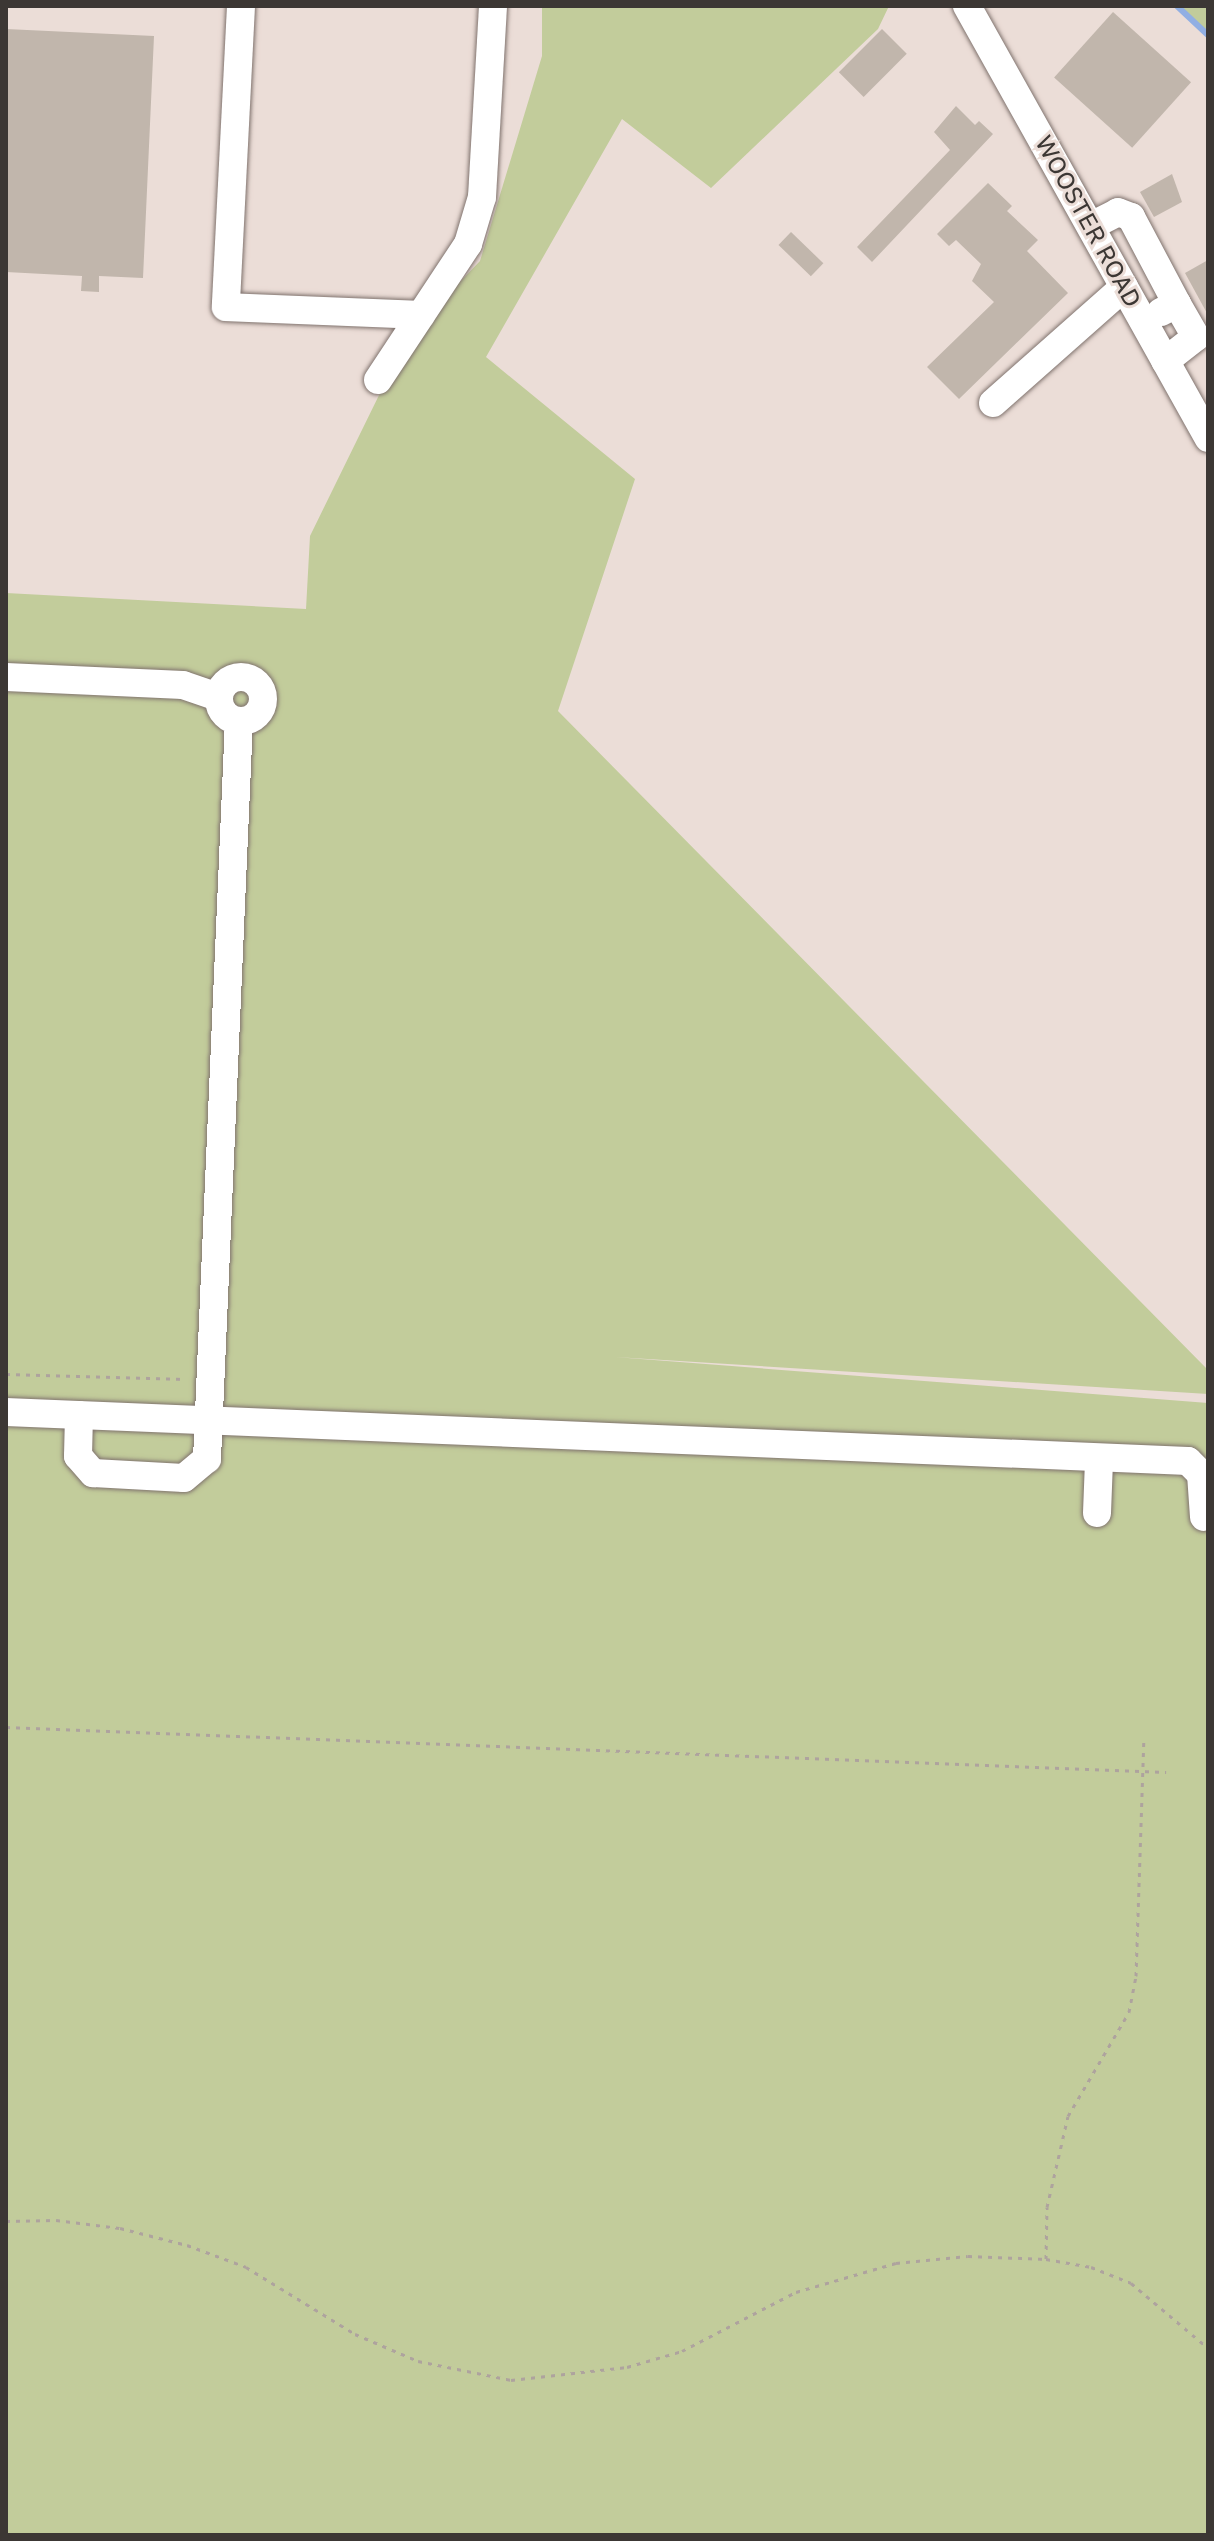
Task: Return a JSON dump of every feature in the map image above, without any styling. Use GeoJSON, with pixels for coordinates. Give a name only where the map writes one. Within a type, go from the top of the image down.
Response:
{"type":"FeatureCollection","features":[{"type":"Feature","properties":{"kind":"street"},"geometry":{"type":"LineString","coordinates":[[241,6],[226,307],[421,315]]}},
{"type":"Feature","properties":{"kind":"street"},"geometry":{"type":"LineString","coordinates":[[378,380],[468,244],[482,197],[493,6]]}},
{"type":"Feature","properties":{"kind":"street","name":"WOOSTER ROAD"},"geometry":{"type":"LineString","coordinates":[[967,6],[1208,438]]}},
{"type":"Feature","properties":{"kind":"street"},"geometry":{"type":"LineString","coordinates":[[1091,226],[1118,212],[1131,217],[1196,337],[1165,361]]}},
{"type":"Feature","properties":{"kind":"street"},"geometry":{"type":"LineString","coordinates":[[993,403],[1129,295],[1150,253]]}},
{"type":"Feature","properties":{"kind":"street"},"geometry":{"type":"LineString","coordinates":[[1129,295],[1173,295]]}},
{"type":"Feature","properties":{"kind":"street"},"geometry":{"type":"LineString","coordinates":[[237,676],[257,684],[263,698],[259,712],[239,721],[226,716],[218,697],[224,684],[237,676]]}},
{"type":"Feature","properties":{"kind":"street"},"geometry":{"type":"LineString","coordinates":[[6,677],[183,685],[218,697]]}},
{"type":"Feature","properties":{"kind":"street"},"geometry":{"type":"LineString","coordinates":[[79,1415],[78,1456],[93,1473],[184,1478],[207,1459],[239,721]]}},
{"type":"Feature","properties":{"kind":"street"},"geometry":{"type":"LineString","coordinates":[[6,1412],[210,1417],[1099,1460],[1188,1461],[1201,1474],[1205,1489],[1204,1517]]}},
{"type":"Feature","properties":{"kind":"street"},"geometry":{"type":"LineString","coordinates":[[1097,1513],[1099,1460]]}},
{"type":"Feature","properties":{"kind":"path"},"geometry":{"type":"LineString","coordinates":[[6,1374],[200,1380]]}},
{"type":"Feature","properties":{"kind":"path"},"geometry":{"type":"LineString","coordinates":[[6,1727],[1166,1772]]}},
{"type":"Feature","properties":{"kind":"path"},"geometry":{"type":"LineString","coordinates":[[1046,2259],[1047,2207],[1068,2116],[1129,2012],[1136,1976],[1144,1739]]}},
{"type":"Feature","properties":{"kind":"path"},"geometry":{"type":"LineString","coordinates":[[6,2221],[56,2220],[120,2228],[187,2245],[246,2267],[355,2334],[418,2361],[511,2380],[627,2367],[682,2351],[796,2292],[896,2263],[968,2256],[1046,2259],[1091,2267],[1131,2283],[1208,2348]]}},
{"type":"Feature","properties":{"kind":"green space"},"geometry":{"type":"Polygon","coordinates":[[[542,6],[889,6],[878,29],[711,188],[622,119],[486,357],[635,479],[558,711],[1208,1370],[1208,1394],[615,1357],[1208,1403],[1208,2535],[6,2535],[6,593],[306,609],[310,536],[408,336],[480,261],[542,56],[542,6]]]}},
{"type":"Feature","properties":{"kind":"green space"},"geometry":{"type":"Polygon","coordinates":[[[1177,6],[1208,6],[1208,35],[1177,6]]]}},
{"type":"Feature","properties":{"kind":"building"},"geometry":{"type":"Polygon","coordinates":[[[1113,12],[1191,82],[1132,148],[1054,77],[1113,12]]]}},
{"type":"Feature","properties":{"kind":"building"},"geometry":{"type":"Polygon","coordinates":[[[6,29],[154,36],[143,278],[99,276],[99,292],[81,291],[82,276],[6,272],[6,29]]]}},
{"type":"Feature","properties":{"kind":"building"},"geometry":{"type":"Polygon","coordinates":[[[882,29],[907,54],[864,97],[839,72],[882,29]]]}},
{"type":"Feature","properties":{"kind":"building"},"geometry":{"type":"Polygon","coordinates":[[[956,106],[975,125],[979,121],[993,134],[872,262],[857,247],[950,150],[934,132],[956,106]]]}},
{"type":"Feature","properties":{"kind":"building"},"geometry":{"type":"Polygon","coordinates":[[[1172,174],[1182,202],[1154,217],[1140,192],[1172,174]]]}},
{"type":"Feature","properties":{"kind":"building"},"geometry":{"type":"Polygon","coordinates":[[[988,183],[1012,206],[1007,211],[1038,240],[1027,251],[1068,293],[959,399],[927,367],[994,302],[972,281],[981,264],[956,240],[949,246],[937,234],[988,183]]]}},
{"type":"Feature","properties":{"kind":"building"},"geometry":{"type":"Polygon","coordinates":[[[791,232],[823,263],[811,276],[778,245],[791,232]]]}},
{"type":"Feature","properties":{"kind":"building"},"geometry":{"type":"Polygon","coordinates":[[[1208,260],[1208,315],[1185,273],[1208,260]]]}},
{"type":"Feature","properties":{"kind":"waterway"},"geometry":{"type":"LineString","coordinates":[[1177,6],[1208,35]]}}]}
